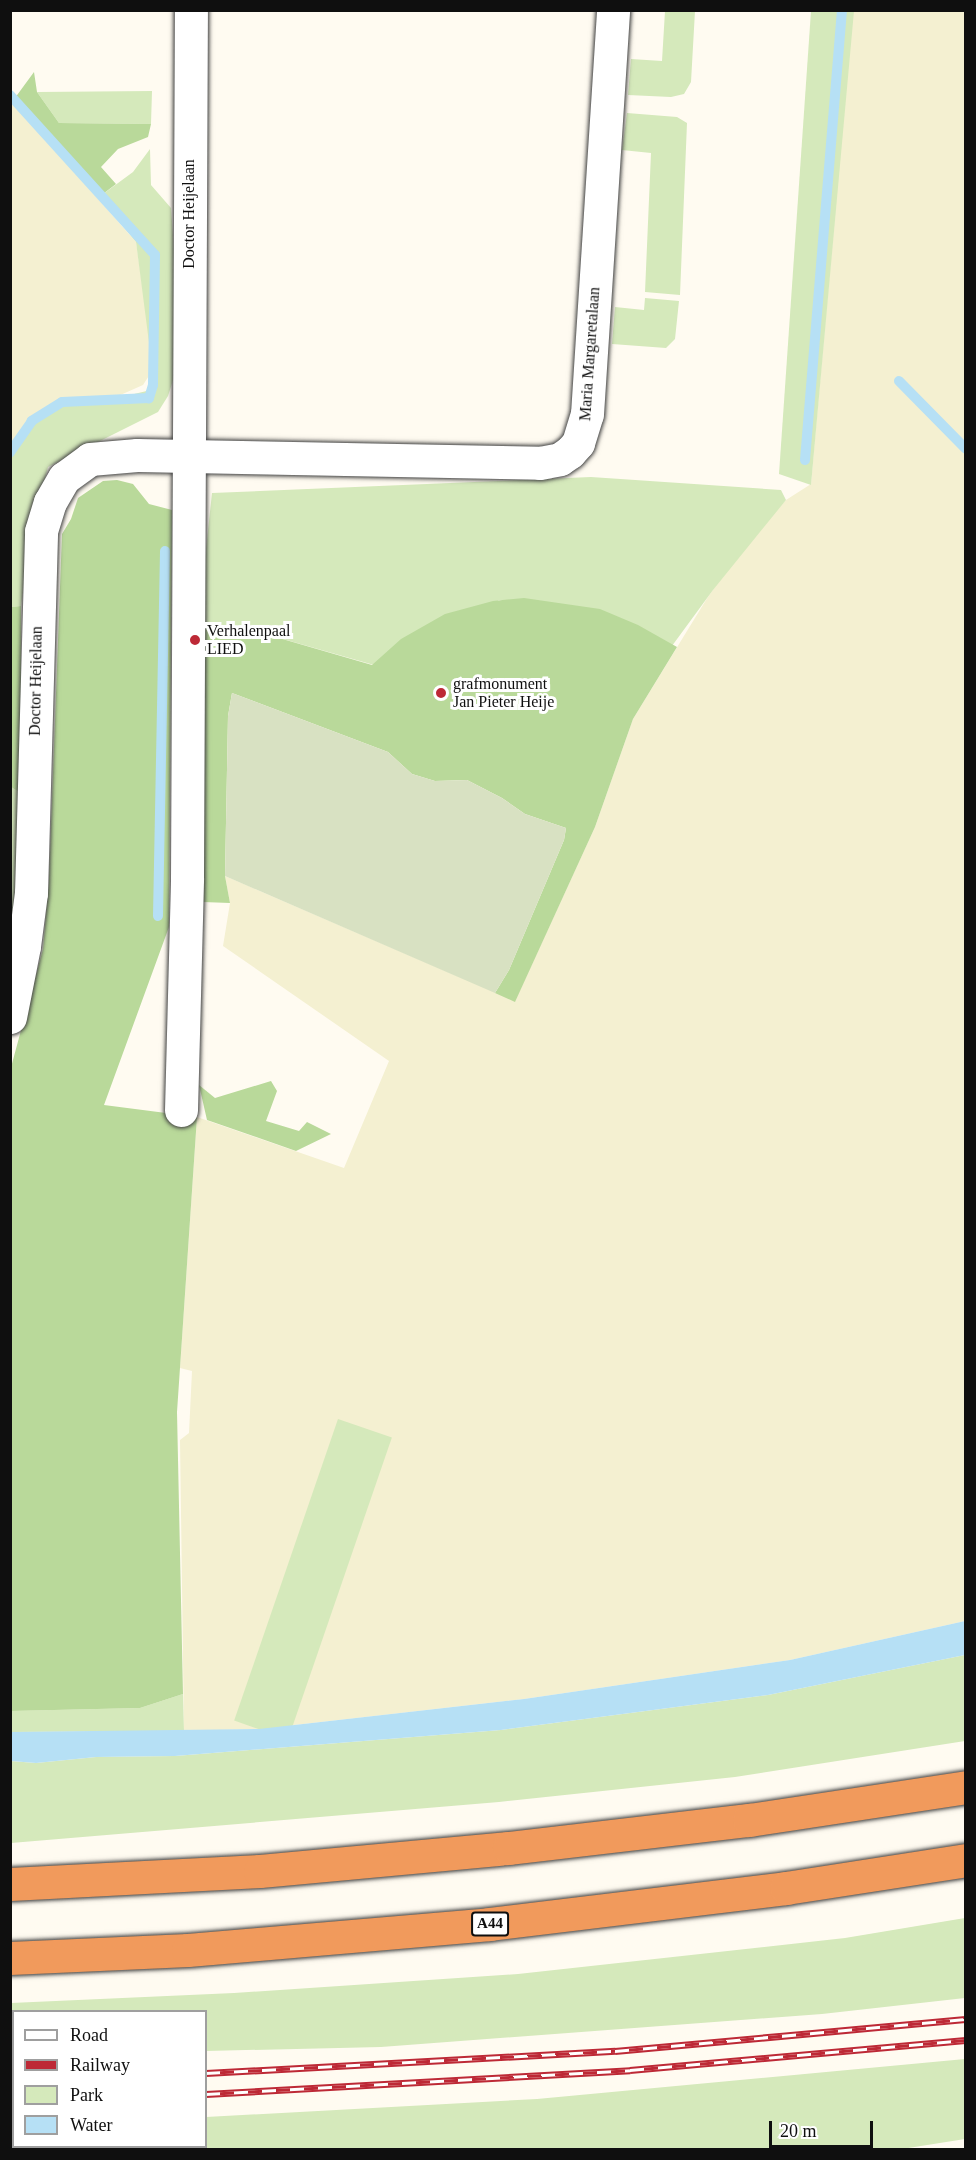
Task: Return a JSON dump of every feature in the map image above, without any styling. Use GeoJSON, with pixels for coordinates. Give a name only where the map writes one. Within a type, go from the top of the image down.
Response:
{"type":"FeatureCollection","features":[{"type":"Feature","properties":{"kind":"highway"},"geometry":{"type":"LineString","coordinates":[[10,1884],[260,1870],[509,1848],[749,1820],[966,1787]]}},
{"type":"Feature","properties":{"kind":"highway","name":"A44"},"geometry":{"type":"LineString","coordinates":[[10,1958],[188,1950],[490,1924],[786,1888],[966,1860]]}},
{"type":"Feature","properties":{"kind":"street","name":"Doctor Heijelaan"},"geometry":{"type":"LineString","coordinates":[[181,1110],[187,878],[187,454],[191,10]]}},
{"type":"Feature","properties":{"kind":"street","name":"Maria Margaretalaan"},"geometry":{"type":"LineString","coordinates":[[187,454],[540,463],[560,459],[570,452],[578,443],[587,414],[613,10]]}},
{"type":"Feature","properties":{"kind":"street","name":"Doctor Heijelaan"},"geometry":{"type":"LineString","coordinates":[[10,1017],[24,946],[31,893],[41,531],[50,502],[64,478],[90,459],[187,454]]}},
{"type":"Feature","properties":{"kind":"shaded area"},"geometry":{"type":"Polygon","coordinates":[[[853,11],[965,11],[965,1621],[790,1660],[524,1699],[259,1729],[184,1731],[180,1440],[189,1433],[192,1371],[180,1368],[197,1117],[344,1168],[389,1061],[223,946],[230,903],[225,876],[515,1001],[595,827],[633,719],[706,600],[740,550],[786,500],[811,484],[853,11]]]}},
{"type":"Feature","properties":{"kind":"shaded area"},"geometry":{"type":"Polygon","coordinates":[[[11,100],[136,242],[154,368],[143,385],[109,400],[63,404],[32,421],[11,453],[11,100]]]}},
{"type":"Feature","properties":{"kind":"green space"},"geometry":{"type":"Polygon","coordinates":[[[665,11],[695,11],[691,82],[684,94],[671,97],[628,95],[631,59],[662,61],[665,11]]]}},
{"type":"Feature","properties":{"kind":"green space"},"geometry":{"type":"Polygon","coordinates":[[[811,11],[854,11],[811,485],[779,474],[811,11]]]}},
{"type":"Feature","properties":{"kind":"green space"},"geometry":{"type":"Polygon","coordinates":[[[34,72],[37,92],[59,123],[151,124],[148,137],[118,149],[101,167],[116,184],[99,197],[12,102],[34,72]]]}},
{"type":"Feature","properties":{"kind":"green space"},"geometry":{"type":"Polygon","coordinates":[[[152,91],[151,124],[59,123],[37,92],[152,91]]]}},
{"type":"Feature","properties":{"kind":"green space"},"geometry":{"type":"Polygon","coordinates":[[[627,113],[677,117],[687,123],[680,295],[645,292],[651,153],[622,150],[627,113]]]}},
{"type":"Feature","properties":{"kind":"green space"},"geometry":{"type":"Polygon","coordinates":[[[150,149],[151,185],[171,208],[176,276],[176,371],[168,396],[158,412],[48,467],[33,523],[21,606],[11,607],[10,453],[32,421],[63,404],[109,400],[155,389],[136,242],[99,197],[133,172],[150,149]]]}},
{"type":"Feature","properties":{"kind":"green space"},"geometry":{"type":"Polygon","coordinates":[[[645,298],[679,301],[675,339],[666,348],[612,344],[615,307],[644,310],[645,298]]]}},
{"type":"Feature","properties":{"kind":"green space"},"geometry":{"type":"Polygon","coordinates":[[[591,477],[781,490],[786,500],[713,590],[669,650],[609,618],[499,600],[395,671],[248,629],[198,624],[212,493],[591,477]]]}},
{"type":"Feature","properties":{"kind":"green space"},"geometry":{"type":"Polygon","coordinates":[[[117,480],[133,484],[149,504],[172,510],[169,927],[104,1105],[197,1117],[177,1412],[183,1694],[140,1708],[11,1711],[10,1071],[43,949],[49,879],[62,534],[71,519],[78,498],[103,481],[117,480]]]}},
{"type":"Feature","properties":{"kind":"green space"},"geometry":{"type":"Polygon","coordinates":[[[524,598],[600,609],[638,625],[677,647],[633,719],[595,827],[515,1002],[495,993],[509,970],[564,840],[566,828],[525,814],[502,798],[467,780],[435,781],[412,774],[388,752],[232,693],[228,716],[225,876],[230,903],[203,902],[198,624],[248,629],[372,665],[401,639],[445,614],[493,601],[524,598]]]}},
{"type":"Feature","properties":{"kind":"green space"},"geometry":{"type":"Polygon","coordinates":[[[21,606],[19,792],[11,787],[11,607],[21,606]]]}},
{"type":"Feature","properties":{"kind":"green space"},"geometry":{"type":"Polygon","coordinates":[[[232,693],[388,752],[412,774],[435,781],[467,780],[502,798],[525,814],[566,828],[564,840],[509,970],[495,993],[225,876],[228,716],[232,693]]]}},
{"type":"Feature","properties":{"kind":"green space"},"geometry":{"type":"Polygon","coordinates":[[[11,787],[19,792],[21,879],[11,945],[11,787]]]}},
{"type":"Feature","properties":{"kind":"green space"},"geometry":{"type":"Polygon","coordinates":[[[271,1081],[277,1091],[266,1121],[299,1131],[307,1122],[331,1134],[296,1151],[207,1120],[199,1085],[215,1098],[271,1081]]]}},
{"type":"Feature","properties":{"kind":"green space"},"geometry":{"type":"Polygon","coordinates":[[[338,1419],[392,1438],[288,1739],[234,1721],[338,1419]]]}},
{"type":"Feature","properties":{"kind":"green space"},"geometry":{"type":"Polygon","coordinates":[[[965,1655],[965,1741],[735,1777],[499,1802],[11,1843],[10,1761],[36,1763],[96,1757],[175,1756],[501,1730],[768,1695],[965,1655]]]}},
{"type":"Feature","properties":{"kind":"green space"},"geometry":{"type":"Polygon","coordinates":[[[183,1694],[184,1731],[11,1732],[10,1711],[140,1708],[183,1694]]]}},
{"type":"Feature","properties":{"kind":"green space"},"geometry":{"type":"Polygon","coordinates":[[[965,1918],[965,1998],[822,2014],[381,2047],[207,2051],[207,2010],[12,2010],[11,2056],[11,2003],[234,1993],[518,1974],[845,1938],[965,1918]]]}},
{"type":"Feature","properties":{"kind":"green space"},"geometry":{"type":"Polygon","coordinates":[[[965,2059],[965,2139],[902,2149],[11,2149],[11,2123],[12,2148],[207,2148],[207,2117],[537,2099],[965,2059]]]}},
{"type":"Feature","properties":{"kind":"water"},"geometry":{"type":"Polygon","coordinates":[[[965,1621],[965,1655],[768,1695],[501,1730],[175,1756],[96,1757],[36,1763],[11,1761],[11,1732],[259,1729],[524,1699],[790,1660],[965,1621]]]}},
{"type":"Feature","properties":{"kind":"waterway"},"geometry":{"type":"LineString","coordinates":[[805,460],[842,10]]}},
{"type":"Feature","properties":{"kind":"waterway"},"geometry":{"type":"LineString","coordinates":[[10,95],[155,255],[153,385],[149,398],[62,402],[32,421],[10,453]]}},
{"type":"Feature","properties":{"kind":"waterway"},"geometry":{"type":"LineString","coordinates":[[899,381],[966,449]]}},
{"type":"Feature","properties":{"kind":"waterway"},"geometry":{"type":"LineString","coordinates":[[158,916],[165,551]]}},
{"type":"Feature","properties":{"kind":"railway"},"geometry":{"type":"LineString","coordinates":[[207,2073],[615,2051],[966,2019]]}},
{"type":"Feature","properties":{"kind":"railway"},"geometry":{"type":"LineString","coordinates":[[207,2094],[630,2070],[966,2040]]}},
{"type":"Feature","properties":{"kind":"place","name":"Verhalenpaal LIED"},"geometry":{"type":"Point","coordinates":[195,640]}},
{"type":"Feature","properties":{"kind":"place","name":"grafmonument Jan Pieter Heije"},"geometry":{"type":"Point","coordinates":[441,693]}}]}
